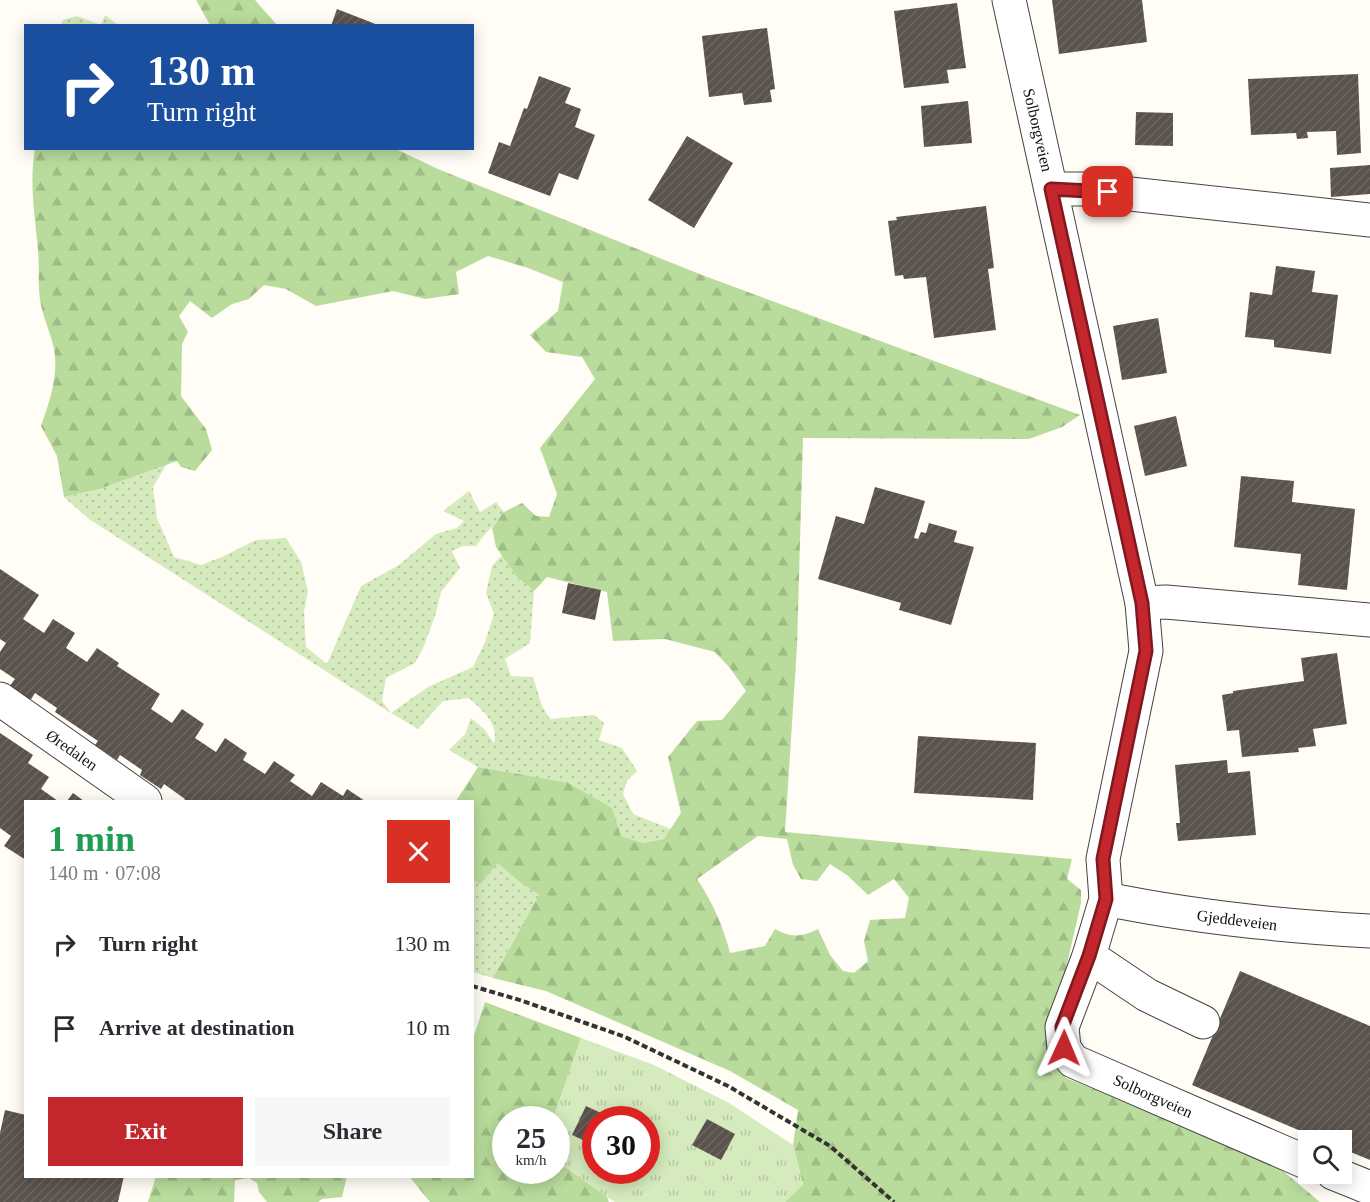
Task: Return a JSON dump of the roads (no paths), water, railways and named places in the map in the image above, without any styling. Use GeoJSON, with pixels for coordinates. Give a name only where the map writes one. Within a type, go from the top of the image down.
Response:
{"type":"FeatureCollection","features":[{"type":"Feature","properties":{"kind":"street","name":"Solborgveien"},"geometry":{"type":"LineString","coordinates":[[1008,0],[1142,603],[1146,651],[1103,859],[1106,899],[1089,956],[1062,1027],[1064,1048],[1073,1061],[1298,1159]]}},
{"type":"Feature","properties":{"kind":"street"},"geometry":{"type":"LineString","coordinates":[[1051,189],[1084,189],[1370,220]]}},
{"type":"Feature","properties":{"kind":"street"},"geometry":{"type":"LineString","coordinates":[[1142,603],[1166,602],[1370,620]]}},
{"type":"Feature","properties":{"kind":"street","name":"Øredalen"},"geometry":{"type":"LineString","coordinates":[[0,699],[144,800]]}},
{"type":"Feature","properties":{"kind":"street","name":"Gjeddeveien"},"geometry":{"type":"LineString","coordinates":[[1106,899],[1170,912],[1241,921],[1370,931]]}},
{"type":"Feature","properties":{"kind":"street"},"geometry":{"type":"LineString","coordinates":[[1089,956],[1147,995],[1203,1022]]}},
{"type":"Feature","properties":{"kind":"street"},"geometry":{"type":"LineString","coordinates":[[1352,1181],[1370,1188]]}}]}
